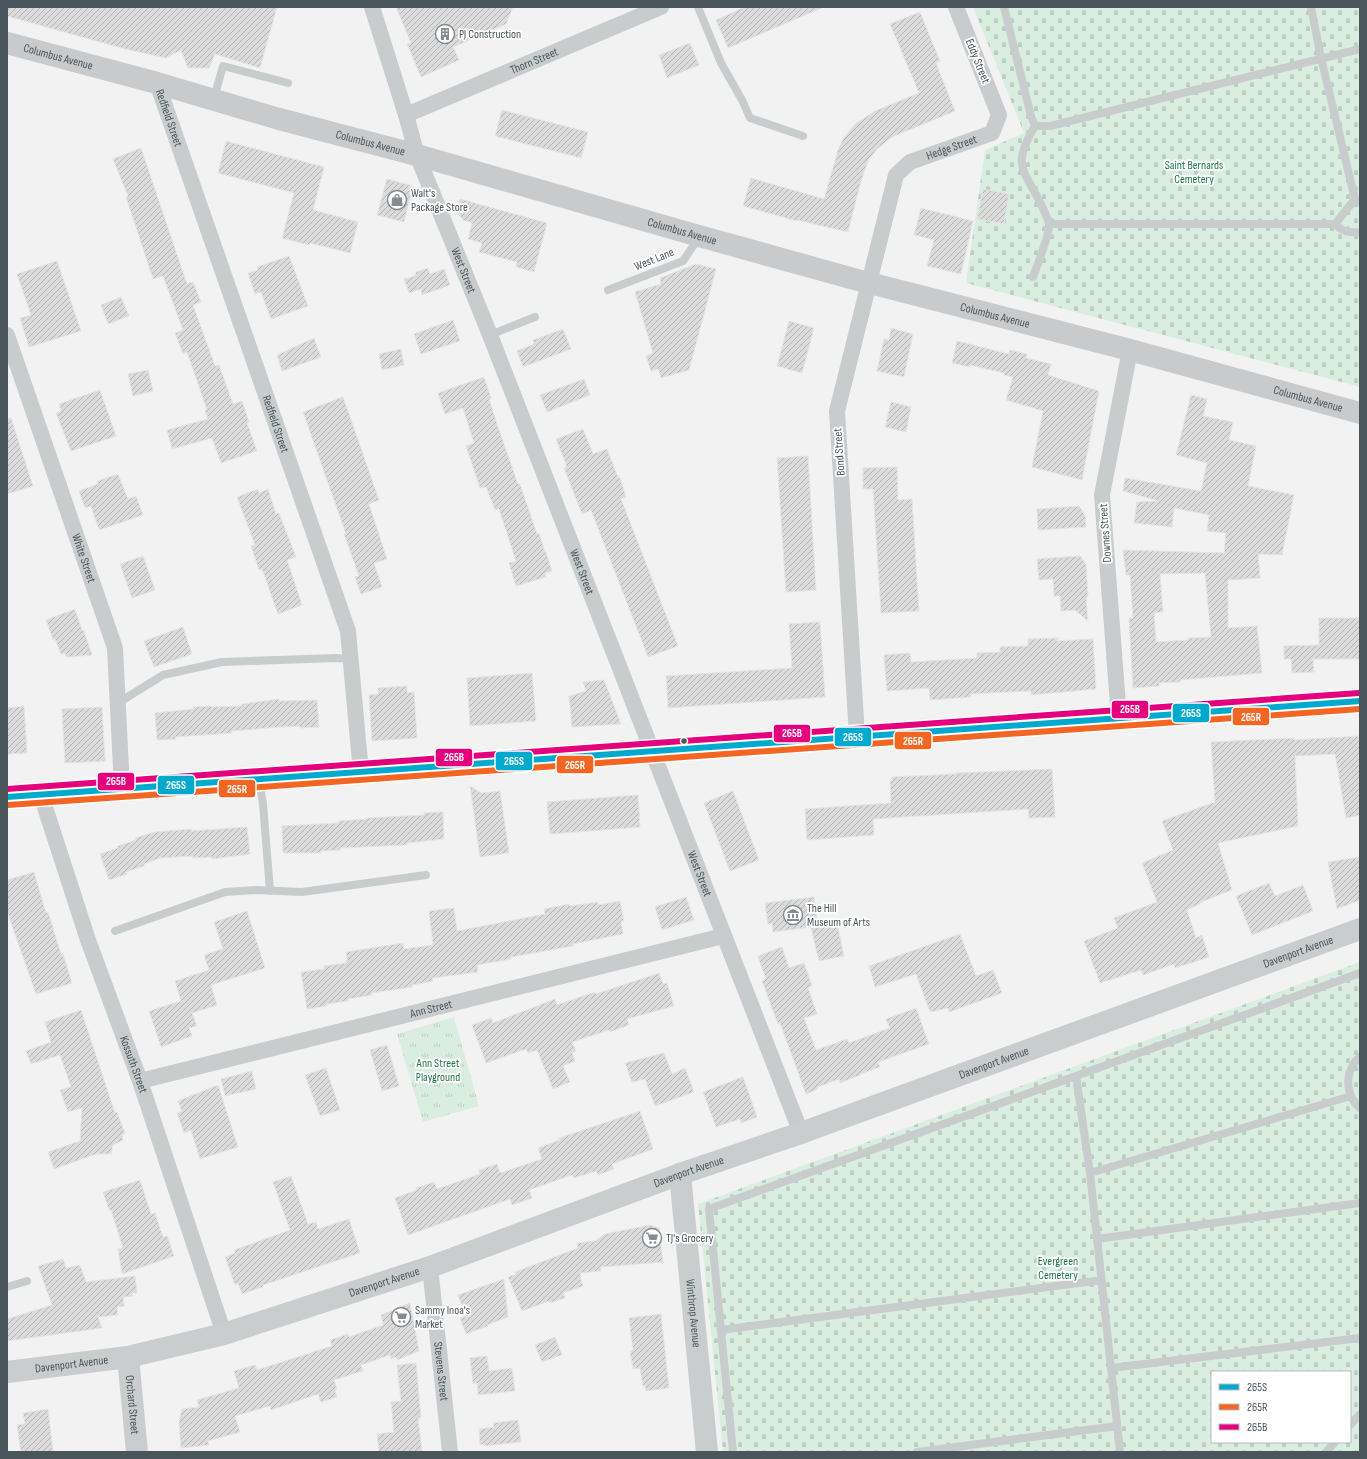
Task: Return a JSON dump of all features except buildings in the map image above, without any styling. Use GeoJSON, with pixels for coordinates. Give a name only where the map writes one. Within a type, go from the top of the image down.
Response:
{"type":"FeatureCollection","features":[{"type":"Feature","properties":{"kind":"main road","name":"Columbus Avenue"},"geometry":{"type":"LineString","coordinates":[[7,43],[157,83],[279,119],[417,155],[699,236],[1130,350],[1360,413]]}},
{"type":"Feature","properties":{"kind":"main road"},"geometry":{"type":"LineString","coordinates":[[7,797],[1360,701]]}},
{"type":"Feature","properties":{"kind":"main road","name":"Davenport Avenue"},"geometry":{"type":"LineString","coordinates":[[7,1372],[128,1357],[224,1334],[430,1267],[680,1174],[801,1134],[1360,929]]}},
{"type":"Feature","properties":{"kind":"main road","name":"Winthrop Avenue"},"geometry":{"type":"LineString","coordinates":[[680,1174],[707,1452]]}},
{"type":"Feature","properties":{"kind":"main road","name":"Orchard Street"},"geometry":{"type":"LineString","coordinates":[[128,1357],[137,1452]]}},
{"type":"Feature","properties":{"kind":"street","name":"West Street"},"geometry":{"type":"LineString","coordinates":[[372,7],[417,155],[490,335],[801,1134]]}},
{"type":"Feature","properties":{"kind":"street","name":"Thorn Street"},"geometry":{"type":"LineString","coordinates":[[406,115],[661,7]]}},
{"type":"Feature","properties":{"kind":"street","name":"Eddy Street"},"geometry":{"type":"LineString","coordinates":[[956,7],[999,115]]}},
{"type":"Feature","properties":{"kind":"street","name":"Redfield Street"},"geometry":{"type":"LineString","coordinates":[[157,83],[348,631],[361,773]]}},
{"type":"Feature","properties":{"kind":"street","name":"Hedge Street"},"geometry":{"type":"LineString","coordinates":[[896,175],[910,162],[992,133],[999,115]]}},
{"type":"Feature","properties":{"kind":"street","name":"Bond Street"},"geometry":{"type":"LineString","coordinates":[[857,736],[836,411],[896,175]]}},
{"type":"Feature","properties":{"kind":"street","name":"White Street"},"geometry":{"type":"LineString","coordinates":[[7,335],[115,648],[122,789]]}},
{"type":"Feature","properties":{"kind":"street","name":"Downes Street"},"geometry":{"type":"LineString","coordinates":[[1119,718],[1102,495],[1130,350]]}},
{"type":"Feature","properties":{"kind":"street","name":"Kossuth Street"},"geometry":{"type":"LineString","coordinates":[[41,795],[88,940],[140,1081],[224,1334]]}},
{"type":"Feature","properties":{"kind":"street","name":"Ann Street"},"geometry":{"type":"LineString","coordinates":[[140,1081],[723,936]]}},
{"type":"Feature","properties":{"kind":"street","name":"Stevens Street"},"geometry":{"type":"LineString","coordinates":[[430,1267],[450,1452]]}},
{"type":"Feature","properties":{"kind":"lane"},"geometry":{"type":"LineString","coordinates":[[698,7],[721,63],[742,100],[750,118],[803,136]]}},
{"type":"Feature","properties":{"kind":"lane"},"geometry":{"type":"LineString","coordinates":[[1004,7],[1030,116],[1035,126]]}},
{"type":"Feature","properties":{"kind":"lane"},"geometry":{"type":"LineString","coordinates":[[1311,7],[1321,58],[1358,201],[1336,224]]}},
{"type":"Feature","properties":{"kind":"lane"},"geometry":{"type":"LineString","coordinates":[[1035,126],[1050,126],[1360,49]]}},
{"type":"Feature","properties":{"kind":"lane"},"geometry":{"type":"LineString","coordinates":[[214,100],[223,66],[288,83]]}},
{"type":"Feature","properties":{"kind":"lane"},"geometry":{"type":"LineString","coordinates":[[1034,276],[1049,224],[1021,164],[1023,150],[1035,126]]}},
{"type":"Feature","properties":{"kind":"lane"},"geometry":{"type":"LineString","coordinates":[[1049,224],[1336,224],[1349,233],[1360,232]]}},
{"type":"Feature","properties":{"kind":"lane","name":"West Lane"},"geometry":{"type":"LineString","coordinates":[[608,290],[683,261],[699,236]]}},
{"type":"Feature","properties":{"kind":"lane"},"geometry":{"type":"LineString","coordinates":[[490,335],[535,317]]}},
{"type":"Feature","properties":{"kind":"lane"},"geometry":{"type":"LineString","coordinates":[[118,703],[163,675],[222,662],[336,658],[351,659]]}},
{"type":"Feature","properties":{"kind":"lane"},"geometry":{"type":"LineString","coordinates":[[259,779],[263,804],[270,890]]}},
{"type":"Feature","properties":{"kind":"lane"},"geometry":{"type":"LineString","coordinates":[[115,931],[225,892],[270,890],[302,892],[426,875]]}},
{"type":"Feature","properties":{"kind":"lane"},"geometry":{"type":"LineString","coordinates":[[733,1452],[709,1209],[1360,973]]}},
{"type":"Feature","properties":{"kind":"lane"},"geometry":{"type":"LineString","coordinates":[[1360,1057],[1352,1066],[1348,1080],[1351,1096],[1360,1108]]}},
{"type":"Feature","properties":{"kind":"lane"},"geometry":{"type":"LineString","coordinates":[[1076,1076],[1090,1173],[1120,1452]]}},
{"type":"Feature","properties":{"kind":"lane"},"geometry":{"type":"LineString","coordinates":[[1090,1173],[1351,1096]]}},
{"type":"Feature","properties":{"kind":"lane"},"geometry":{"type":"LineString","coordinates":[[1097,1239],[1360,1203]]}},
{"type":"Feature","properties":{"kind":"lane"},"geometry":{"type":"LineString","coordinates":[[721,1330],[1102,1280]]}},
{"type":"Feature","properties":{"kind":"lane"},"geometry":{"type":"LineString","coordinates":[[7,1287],[27,1281]]}},
{"type":"Feature","properties":{"kind":"lane"},"geometry":{"type":"LineString","coordinates":[[1111,1368],[1360,1338]]}},
{"type":"Feature","properties":{"kind":"lane"},"geometry":{"type":"LineString","coordinates":[[1351,1425],[1360,1414]]}},
{"type":"Feature","properties":{"kind":"lane"},"geometry":{"type":"LineString","coordinates":[[917,1452],[1117,1426]]}},
{"type":"Feature","properties":{"kind":"lane"},"geometry":{"type":"LineString","coordinates":[[1326,1452],[1334,1443]]}},
{"type":"Feature","properties":{"kind":"green space","name":"Saint Bernards Cemetery"},"geometry":{"type":"Polygon","coordinates":[[[973,7],[1360,7],[1360,387],[966,283],[985,150],[1024,133],[973,7]]]}},
{"type":"Feature","properties":{"kind":"green space","name":"Evergreen Cemetery"},"geometry":{"type":"Polygon","coordinates":[[[1360,962],[1360,1452],[723,1452],[698,1204],[1360,962]]]}},
{"type":"Feature","properties":{"kind":"green space","name":"Ann Street Playground"},"geometry":{"type":"Polygon","coordinates":[[[454,1017],[479,1106],[423,1122],[397,1034],[454,1017]]]}},
{"type":"Feature","properties":{"kind":"transit line","name":"265B"},"geometry":{"type":"LineString","coordinates":[[7,789],[1359,693]]}},
{"type":"Feature","properties":{"kind":"transit line","name":"265S"},"geometry":{"type":"LineString","coordinates":[[7,797],[1360,701]]}},
{"type":"Feature","properties":{"kind":"transit line","name":"265R"},"geometry":{"type":"LineString","coordinates":[[8,805],[1360,709]]}},
{"type":"Feature","properties":{"kind":"place","name":"PJ Construction"},"geometry":{"type":"Point","coordinates":[445,34]}},
{"type":"Feature","properties":{"kind":"place","name":"Walt's Package Store"},"geometry":{"type":"Point","coordinates":[397,200]}},
{"type":"Feature","properties":{"kind":"place","name":"The Hill Museum of Arts"},"geometry":{"type":"Point","coordinates":[793,915]}},
{"type":"Feature","properties":{"kind":"place","name":"TJ's Grocery"},"geometry":{"type":"Point","coordinates":[652,1238]}},
{"type":"Feature","properties":{"kind":"place","name":"Sammy Inoa's Market"},"geometry":{"type":"Point","coordinates":[401,1317]}}]}
